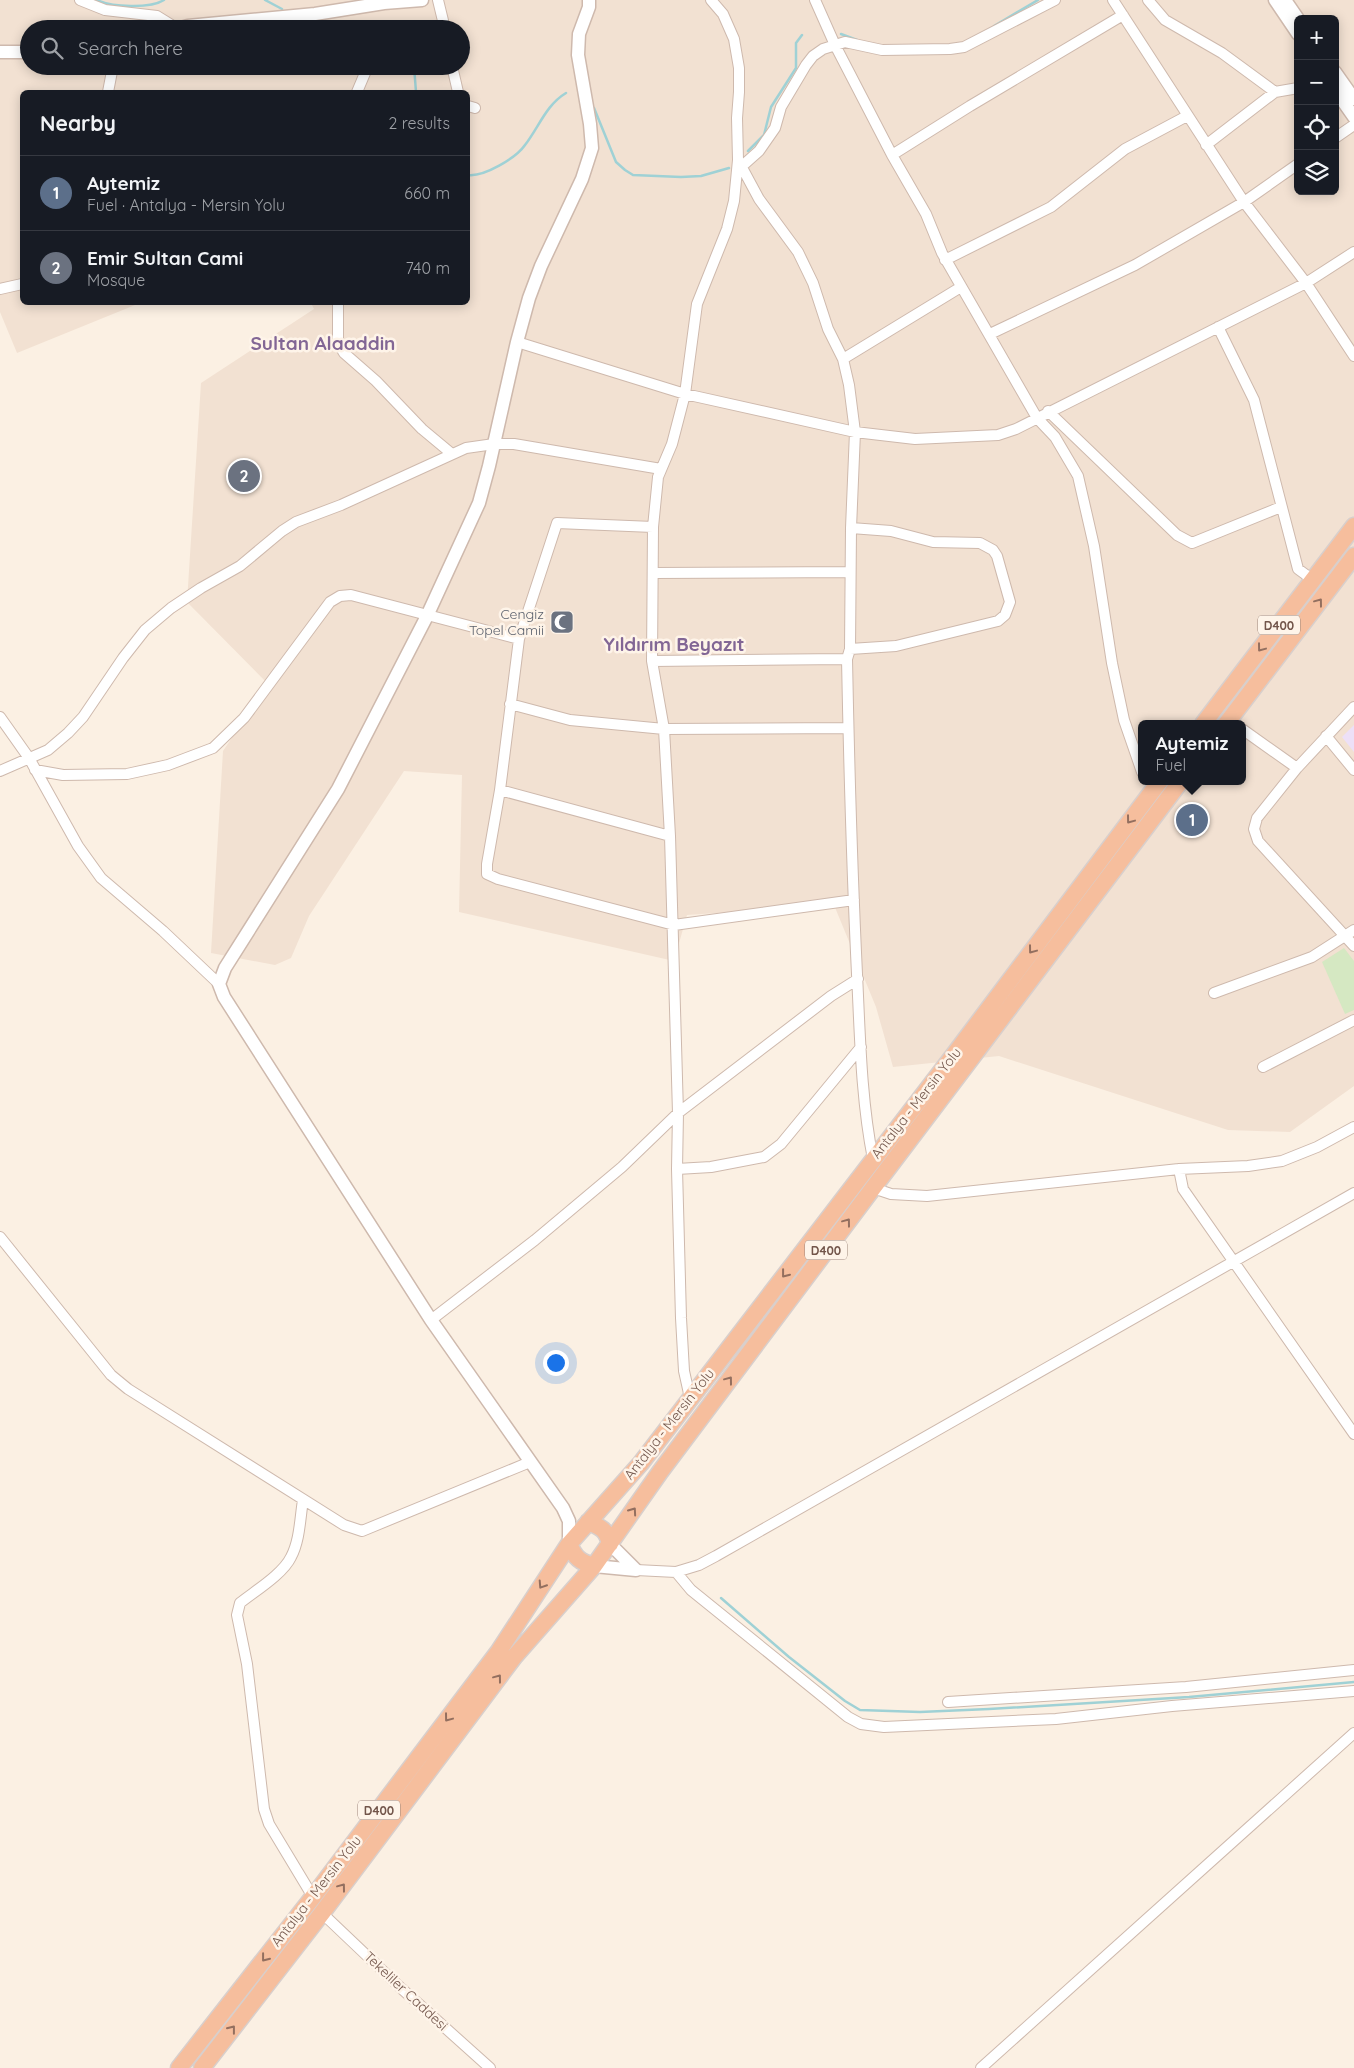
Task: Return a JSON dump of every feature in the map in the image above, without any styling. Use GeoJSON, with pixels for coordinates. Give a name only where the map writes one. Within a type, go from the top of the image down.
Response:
{"type":"FeatureCollection","features":[{"type":"Feature","properties":{"kind":"highway","name":"D400"},"geometry":{"type":"LineString","coordinates":[[1207,720],[1354,526]]}},
{"type":"Feature","properties":{"kind":"highway","name":"D400"},"geometry":{"type":"LineString","coordinates":[[1236,720],[1354,556]]}},
{"type":"Feature","properties":{"kind":"highway","name":"Antalya - Mersin Yolu"},"geometry":{"type":"LineString","coordinates":[[179,2068],[313,1897],[499,1651],[569,1544],[641,1463],[873,1159],[1153,785]]}},
{"type":"Feature","properties":{"kind":"highway","name":"Antalya - Mersin Yolu"},"geometry":{"type":"LineString","coordinates":[[202,2068],[322,1913],[514,1657],[594,1566],[660,1472],[1178,785]]}},
{"type":"Feature","properties":{"kind":"highway"},"geometry":{"type":"LineString","coordinates":[[588,1522],[604,1529],[610,1544]]}},
{"type":"Feature","properties":{"kind":"highway"},"geometry":{"type":"LineString","coordinates":[[569,1544],[574,1556],[578,1560],[594,1566]]}},
{"type":"Feature","properties":{"kind":"street"},"geometry":{"type":"LineString","coordinates":[[80,0],[105,10],[156,16],[163,20]]}},
{"type":"Feature","properties":{"kind":"street"},"geometry":{"type":"LineString","coordinates":[[252,20],[422,0]]}},
{"type":"Feature","properties":{"kind":"street"},"geometry":{"type":"LineString","coordinates":[[438,0],[442,20]]}},
{"type":"Feature","properties":{"kind":"street"},"geometry":{"type":"LineString","coordinates":[[219,984],[225,968],[338,789],[427,616],[479,504],[516,342],[535,282],[582,179],[592,148],[590,124],[578,55],[579,34],[589,7],[589,0]]}},
{"type":"Feature","properties":{"kind":"street"},"geometry":{"type":"LineString","coordinates":[[690,1398],[684,1371],[681,1318],[674,925],[670,836],[664,729],[652,661],[653,527],[658,477],[672,444],[685,394],[697,304],[728,229],[740,164],[737,118],[740,92],[739,68],[734,39],[723,14],[711,0]]}},
{"type":"Feature","properties":{"kind":"street"},"geometry":{"type":"LineString","coordinates":[[815,0],[835,45],[892,155],[926,214],[946,260],[1037,418],[1055,437],[1078,476],[1094,546],[1112,663],[1124,720],[1138,760]]}},
{"type":"Feature","properties":{"kind":"street"},"geometry":{"type":"LineString","coordinates":[[740,164],[759,151],[776,128],[781,107],[809,60],[823,48],[849,43],[882,50],[950,50],[964,47],[1054,0]]}},
{"type":"Feature","properties":{"kind":"street"},"geometry":{"type":"LineString","coordinates":[[1113,0],[1244,202],[1306,282],[1354,356]]}},
{"type":"Feature","properties":{"kind":"street"},"geometry":{"type":"LineString","coordinates":[[1148,0],[1165,20],[1222,53],[1275,92]]}},
{"type":"Feature","properties":{"kind":"street"},"geometry":{"type":"LineString","coordinates":[[1275,0],[1294,28]]}},
{"type":"Feature","properties":{"kind":"street"},"geometry":{"type":"LineString","coordinates":[[1285,0],[1295,15]]}},
{"type":"Feature","properties":{"kind":"street"},"geometry":{"type":"LineString","coordinates":[[892,155],[1122,15]]}},
{"type":"Feature","properties":{"kind":"street"},"geometry":{"type":"LineString","coordinates":[[0,52],[20,52]]}},
{"type":"Feature","properties":{"kind":"street"},"geometry":{"type":"LineString","coordinates":[[108,90],[111,75]]}},
{"type":"Feature","properties":{"kind":"street"},"geometry":{"type":"LineString","coordinates":[[358,90],[364,75]]}},
{"type":"Feature","properties":{"kind":"street"},"geometry":{"type":"LineString","coordinates":[[454,75],[458,90]]}},
{"type":"Feature","properties":{"kind":"street"},"geometry":{"type":"LineString","coordinates":[[1339,78],[1354,99]]}},
{"type":"Feature","properties":{"kind":"street"},"geometry":{"type":"LineString","coordinates":[[1206,145],[1275,92],[1294,89]]}},
{"type":"Feature","properties":{"kind":"street"},"geometry":{"type":"LineString","coordinates":[[1339,96],[1354,117]]}},
{"type":"Feature","properties":{"kind":"street"},"geometry":{"type":"LineString","coordinates":[[946,260],[1051,207],[1125,149],[1187,116]]}},
{"type":"Feature","properties":{"kind":"street"},"geometry":{"type":"LineString","coordinates":[[1339,135],[1354,125]]}},
{"type":"Feature","properties":{"kind":"street"},"geometry":{"type":"LineString","coordinates":[[740,164],[760,199],[798,252],[813,283],[828,329],[843,359],[849,385],[855,432],[851,528],[848,728],[861,1047],[868,1135],[873,1159]]}},
{"type":"Feature","properties":{"kind":"street"},"geometry":{"type":"LineString","coordinates":[[990,334],[1135,265],[1244,202],[1294,167]]}},
{"type":"Feature","properties":{"kind":"street"},"geometry":{"type":"LineString","coordinates":[[516,342],[685,394],[855,432],[915,439],[998,435],[1016,429],[1048,411],[1306,282],[1354,252]]}},
{"type":"Feature","properties":{"kind":"street"},"geometry":{"type":"LineString","coordinates":[[0,288],[20,284]]}},
{"type":"Feature","properties":{"kind":"street"},"geometry":{"type":"LineString","coordinates":[[843,359],[961,287]]}},
{"type":"Feature","properties":{"kind":"street"},"geometry":{"type":"LineString","coordinates":[[338,305],[338,343],[344,353],[376,381],[422,429],[452,454]]}},
{"type":"Feature","properties":{"kind":"street"},"geometry":{"type":"LineString","coordinates":[[1218,327],[1254,400],[1298,569],[1313,580]]}},
{"type":"Feature","properties":{"kind":"street"},"geometry":{"type":"LineString","coordinates":[[1048,411],[1177,535],[1192,543],[1281,507]]}},
{"type":"Feature","properties":{"kind":"street"},"geometry":{"type":"LineString","coordinates":[[0,771],[48,750],[84,717],[123,658],[145,630],[171,608],[240,566],[282,531],[296,522],[341,505],[466,448],[494,444],[514,444],[661,469]]}},
{"type":"Feature","properties":{"kind":"street"},"geometry":{"type":"LineString","coordinates":[[653,527],[557,523],[519,639],[500,790],[487,874],[507,882],[674,925],[854,900]]}},
{"type":"Feature","properties":{"kind":"street"},"geometry":{"type":"LineString","coordinates":[[652,661],[849,654],[896,646],[998,621],[1005,615],[1010,602],[998,556],[993,550],[980,543],[932,542],[892,531],[851,528]]}},
{"type":"Feature","properties":{"kind":"street"},"geometry":{"type":"LineString","coordinates":[[654,573],[850,572]]}},
{"type":"Feature","properties":{"kind":"street"},"geometry":{"type":"LineString","coordinates":[[35,770],[63,775],[127,774],[168,765],[212,748],[244,718],[330,602],[340,596],[351,595],[519,639]]}},
{"type":"Feature","properties":{"kind":"street"},"geometry":{"type":"LineString","coordinates":[[510,704],[570,720],[664,729],[848,728]]}},
{"type":"Feature","properties":{"kind":"street"},"geometry":{"type":"LineString","coordinates":[[1354,707],[1297,768],[1257,818],[1254,829],[1258,841],[1350,933],[1354,946]]}},
{"type":"Feature","properties":{"kind":"street"},"geometry":{"type":"LineString","coordinates":[[0,717],[29,758],[78,846],[101,878],[164,931],[219,984],[224,997],[431,1320],[563,1508],[569,1520],[569,1544]]}},
{"type":"Feature","properties":{"kind":"street"},"geometry":{"type":"LineString","coordinates":[[1246,733],[1297,768]]}},
{"type":"Feature","properties":{"kind":"street"},"geometry":{"type":"LineString","coordinates":[[1326,736],[1354,770]]}},
{"type":"Feature","properties":{"kind":"street"},"geometry":{"type":"LineString","coordinates":[[500,790],[670,836]]}},
{"type":"Feature","properties":{"kind":"street"},"geometry":{"type":"LineString","coordinates":[[1214,993],[1312,957],[1350,933]]}},
{"type":"Feature","properties":{"kind":"street"},"geometry":{"type":"LineString","coordinates":[[431,1320],[535,1240],[622,1166],[678,1114],[831,996],[858,979]]}},
{"type":"Feature","properties":{"kind":"street"},"geometry":{"type":"LineString","coordinates":[[1263,1067],[1354,1020]]}},
{"type":"Feature","properties":{"kind":"street"},"geometry":{"type":"LineString","coordinates":[[677,1169],[711,1167],[764,1156],[781,1144],[861,1047]]}},
{"type":"Feature","properties":{"kind":"street"},"geometry":{"type":"LineString","coordinates":[[873,1188],[891,1194],[927,1196],[1179,1169],[1248,1166],[1282,1161],[1317,1147],[1354,1127]]}},
{"type":"Feature","properties":{"kind":"street"},"geometry":{"type":"LineString","coordinates":[[1179,1169],[1184,1189],[1354,1434]]}},
{"type":"Feature","properties":{"kind":"street"},"geometry":{"type":"LineString","coordinates":[[594,1566],[676,1572],[699,1565],[1354,1193]]}},
{"type":"Feature","properties":{"kind":"street"},"geometry":{"type":"LineString","coordinates":[[0,1237],[112,1375],[128,1389],[344,1526],[362,1531],[530,1462]]}},
{"type":"Feature","properties":{"kind":"street"},"geometry":{"type":"LineString","coordinates":[[303,1500],[296,1544],[291,1558],[280,1570],[240,1604],[238,1615],[247,1664],[264,1809],[269,1824],[313,1897]]}},
{"type":"Feature","properties":{"kind":"street"},"geometry":{"type":"LineString","coordinates":[[563,1508],[588,1522]]}},
{"type":"Feature","properties":{"kind":"street"},"geometry":{"type":"LineString","coordinates":[[610,1544],[636,1570]]}},
{"type":"Feature","properties":{"kind":"street"},"geometry":{"type":"LineString","coordinates":[[676,1572],[699,1596],[848,1717],[861,1724],[900,1727],[1056,1719],[1172,1706],[1354,1691]]}},
{"type":"Feature","properties":{"kind":"street"},"geometry":{"type":"LineString","coordinates":[[948,1702],[1186,1687],[1354,1670]]}},
{"type":"Feature","properties":{"kind":"street"},"geometry":{"type":"LineString","coordinates":[[981,2068],[1354,1733]]}},
{"type":"Feature","properties":{"kind":"street","name":"Tekeliler Caddesi"},"geometry":{"type":"LineString","coordinates":[[322,1913],[402,1989],[490,2068]]}},
{"type":"Feature","properties":{"kind":"shaded area"},"geometry":{"type":"Polygon","coordinates":[[[0,0],[1354,0],[1354,1086],[1290,1132],[1228,1130],[999,1056],[893,1067],[876,1007],[834,905],[687,915],[674,961],[459,912],[462,775],[404,771],[309,916],[291,958],[275,965],[211,953],[223,751],[268,684],[187,602],[201,383],[314,309],[312,305],[470,305],[470,90],[20,90],[20,305],[135,305],[17,353],[0,312],[0,0]]]}},
{"type":"Feature","properties":{"kind":"shaded area"},"geometry":{"type":"Polygon","coordinates":[[[1354,725],[1354,752],[1342,737],[1354,725]]]}},
{"type":"Feature","properties":{"kind":"green space"},"geometry":{"type":"Polygon","coordinates":[[[1344,948],[1354,961],[1354,1010],[1345,1014],[1322,962],[1344,948]]]}},
{"type":"Feature","properties":{"kind":"waterway"},"geometry":{"type":"LineString","coordinates":[[97,0],[130,6],[150,5],[164,0]]}},
{"type":"Feature","properties":{"kind":"waterway"},"geometry":{"type":"LineString","coordinates":[[265,0],[282,9]]}},
{"type":"Feature","properties":{"kind":"waterway"},"geometry":{"type":"LineString","coordinates":[[994,26],[1038,0]]}},
{"type":"Feature","properties":{"kind":"waterway"},"geometry":{"type":"LineString","coordinates":[[841,34],[857,40]]}},
{"type":"Feature","properties":{"kind":"waterway"},"geometry":{"type":"LineString","coordinates":[[748,151],[764,135],[771,107],[796,68],[796,43],[802,35]]}},
{"type":"Feature","properties":{"kind":"waterway"},"geometry":{"type":"LineString","coordinates":[[415,75],[416,90]]}},
{"type":"Feature","properties":{"kind":"waterway"},"geometry":{"type":"LineString","coordinates":[[470,175],[491,170],[521,150],[553,104],[566,93]]}},
{"type":"Feature","properties":{"kind":"waterway"},"geometry":{"type":"LineString","coordinates":[[594,108],[616,162],[633,175],[701,176],[729,168]]}},
{"type":"Feature","properties":{"kind":"waterway"},"geometry":{"type":"LineString","coordinates":[[721,1598],[789,1657],[845,1701],[860,1710],[920,1712],[989,1709],[1189,1697],[1354,1682]]}},
{"type":"Feature","properties":{"kind":"place","name":"Emir Sultan Cami"},"geometry":{"type":"Point","coordinates":[244,476]}},
{"type":"Feature","properties":{"kind":"place","name":"Cengiz Topel Camii"},"geometry":{"type":"Point","coordinates":[562,622]}},
{"type":"Feature","properties":{"kind":"place","name":"Aytemiz"},"geometry":{"type":"Point","coordinates":[1192,820]}},
{"type":"Feature","properties":{"kind":"district","name":"Sultan Alaaddin"},"geometry":{"type":"Point","coordinates":[323,343]}},
{"type":"Feature","properties":{"kind":"district","name":"Yıldırım Beyazıt"},"geometry":{"type":"Point","coordinates":[674,644]}}]}
